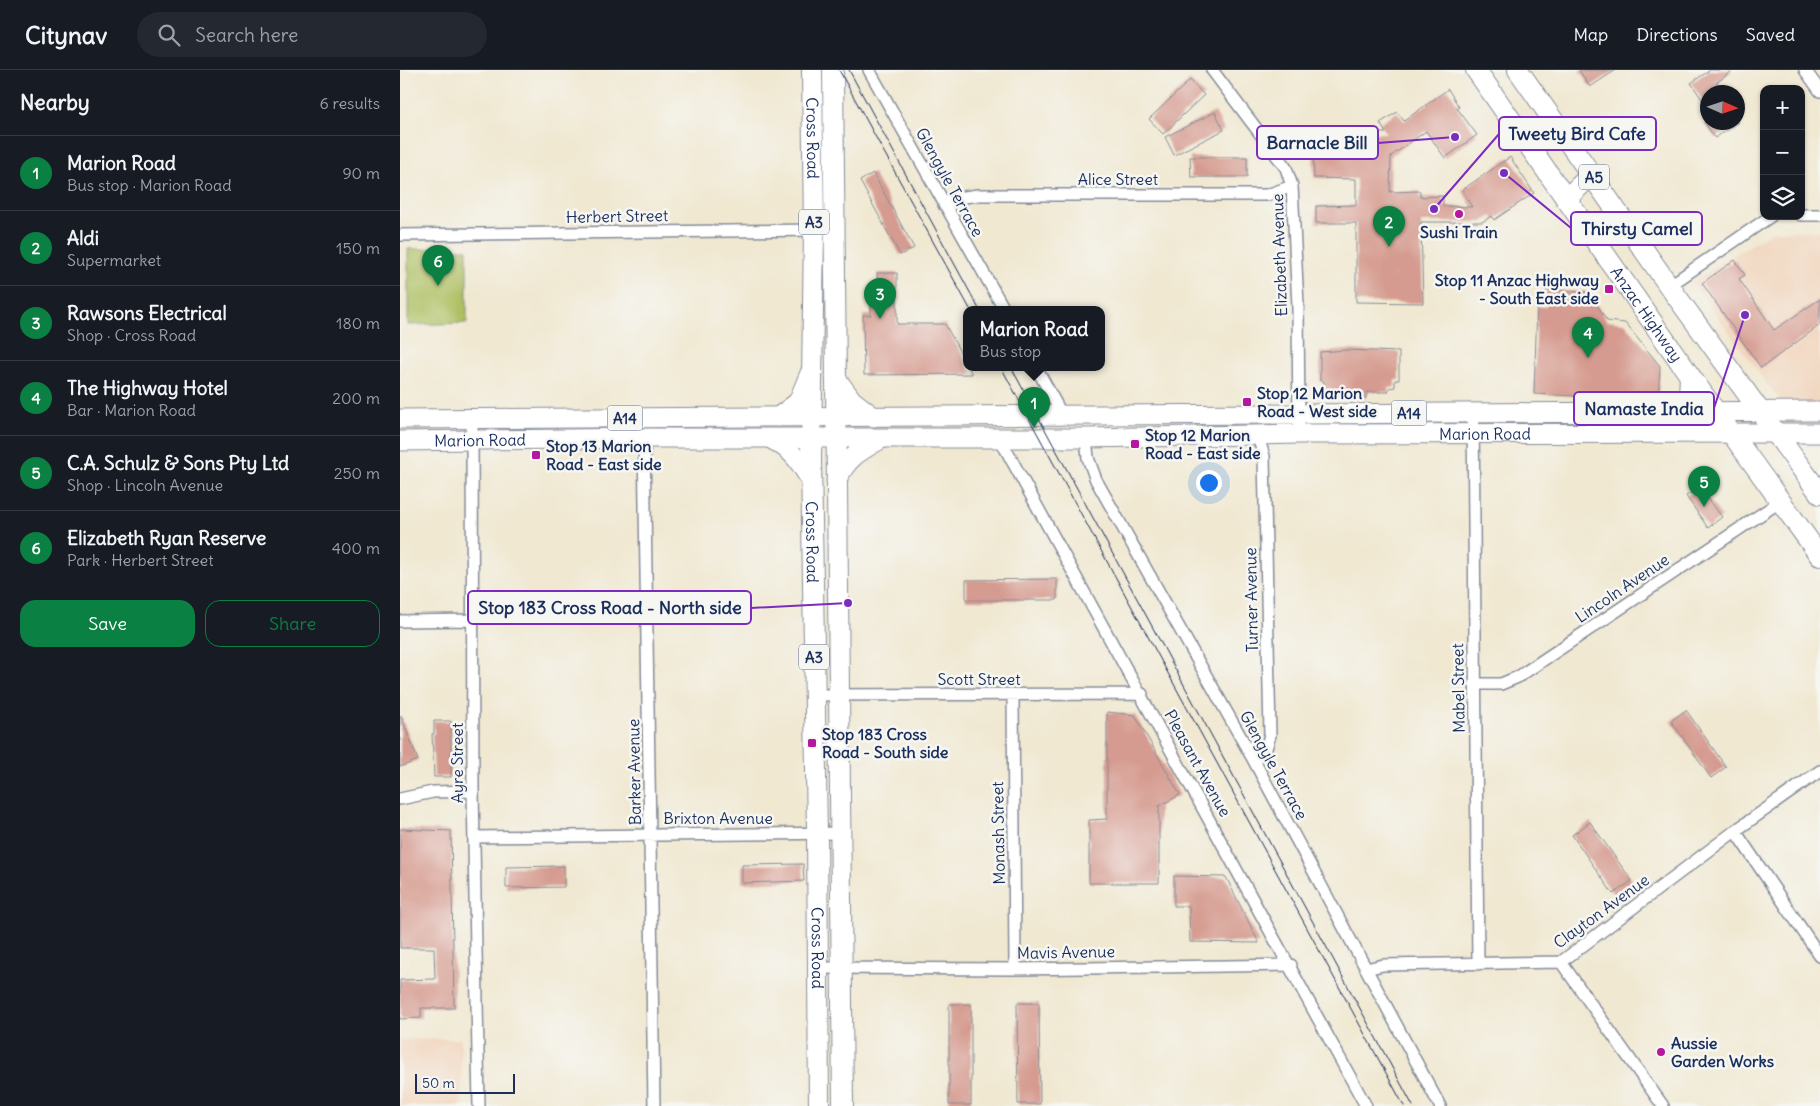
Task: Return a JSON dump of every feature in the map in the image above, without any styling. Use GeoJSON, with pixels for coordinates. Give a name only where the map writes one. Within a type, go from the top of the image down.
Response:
{"type":"FeatureCollection","features":[{"type":"Feature","properties":{"kind":"highway","name":"Cross Road"},"geometry":{"type":"LineString","coordinates":[[812,70],[835,377],[842,833],[843,1106]]}},
{"type":"Feature","properties":{"kind":"highway","name":"Cross Road"},"geometry":{"type":"LineString","coordinates":[[819,1106],[810,373],[824,230],[833,70]]}},
{"type":"Feature","properties":{"kind":"highway","name":"Anzac Highway"},"geometry":{"type":"LineString","coordinates":[[1476,70],[1690,376],[1820,556]]}},
{"type":"Feature","properties":{"kind":"highway","name":"A5"},"geometry":{"type":"LineString","coordinates":[[1518,70],[1669,286],[1820,494]]}},
{"type":"Feature","properties":{"kind":"highway"},"geometry":{"type":"LineString","coordinates":[[1566,199],[1592,174]]}},
{"type":"Feature","properties":{"kind":"highway"},"geometry":{"type":"LineString","coordinates":[[1672,412],[1688,396],[1690,376]]}},
{"type":"Feature","properties":{"kind":"main road"},"geometry":{"type":"LineString","coordinates":[[778,417],[798,402],[810,373]]}},
{"type":"Feature","properties":{"kind":"main road"},"geometry":{"type":"LineString","coordinates":[[835,377],[852,400],[874,416]]}},
{"type":"Feature","properties":{"kind":"main road","name":"Marion Road"},"geometry":{"type":"LineString","coordinates":[[400,419],[1820,411]]}},
{"type":"Feature","properties":{"kind":"main road","name":"Marion Road"},"geometry":{"type":"LineString","coordinates":[[400,441],[644,438],[1086,438],[1258,434],[1820,433]]}},
{"type":"Feature","properties":{"kind":"main road"},"geometry":{"type":"LineString","coordinates":[[836,481],[851,457],[882,438]]}},
{"type":"Feature","properties":{"kind":"main road"},"geometry":{"type":"LineString","coordinates":[[770,439],[788,449],[798,458],[811,480]]}},
{"type":"Feature","properties":{"kind":"street"},"geometry":{"type":"LineString","coordinates":[[800,70],[813,91]]}},
{"type":"Feature","properties":{"kind":"street","name":"Glengyle Terrace"},"geometry":{"type":"LineString","coordinates":[[869,70],[1002,306]]}},
{"type":"Feature","properties":{"kind":"street","name":"Elizabeth Avenue"},"geometry":{"type":"LineString","coordinates":[[1212,70],[1286,168],[1292,186],[1298,305],[1299,434]]}},
{"type":"Feature","properties":{"kind":"street"},"geometry":{"type":"LineString","coordinates":[[1806,70],[1820,91]]}},
{"type":"Feature","properties":{"kind":"street","name":"Alice Street"},"geometry":{"type":"LineString","coordinates":[[944,204],[951,199],[978,195],[1267,196],[1292,186]]}},
{"type":"Feature","properties":{"kind":"street"},"geometry":{"type":"LineString","coordinates":[[1805,215],[1820,215]]}},
{"type":"Feature","properties":{"kind":"street"},"geometry":{"type":"LineString","coordinates":[[1669,286],[1765,220]]}},
{"type":"Feature","properties":{"kind":"street","name":"Herbert Street"},"geometry":{"type":"LineString","coordinates":[[400,235],[824,230]]}},
{"type":"Feature","properties":{"kind":"street"},"geometry":{"type":"LineString","coordinates":[[1038,371],[1062,415]]}},
{"type":"Feature","properties":{"kind":"street","name":"Mabel Street"},"geometry":{"type":"LineString","coordinates":[[1473,413],[1478,964]]}},
{"type":"Feature","properties":{"kind":"street","name":"Ayre Street"},"geometry":{"type":"LineString","coordinates":[[472,419],[473,791],[479,1106]]}},
{"type":"Feature","properties":{"kind":"street","name":"Turner Avenue"},"geometry":{"type":"LineString","coordinates":[[1253,759],[1265,752],[1270,735],[1264,456],[1258,434]]}},
{"type":"Feature","properties":{"kind":"street","name":"Pleasant Avenue"},"geometry":{"type":"LineString","coordinates":[[1000,437],[1291,965],[1366,1106]]}},
{"type":"Feature","properties":{"kind":"street","name":"Barker Avenue"},"geometry":{"type":"LineString","coordinates":[[644,438],[654,1106]]}},
{"type":"Feature","properties":{"kind":"street","name":"Glengyle Terrace"},"geometry":{"type":"LineString","coordinates":[[1086,438],[1088,458],[1096,480],[1253,759],[1440,1106]]}},
{"type":"Feature","properties":{"kind":"street","name":"Lincoln Avenue"},"geometry":{"type":"LineString","coordinates":[[1474,684],[1501,684],[1518,677],[1781,501]]}},
{"type":"Feature","properties":{"kind":"street"},"geometry":{"type":"LineString","coordinates":[[400,621],[472,620]]}},
{"type":"Feature","properties":{"kind":"street","name":"Scott Street"},"geometry":{"type":"LineString","coordinates":[[815,695],[1013,696],[1142,694]]}},
{"type":"Feature","properties":{"kind":"street","name":"Monash Street"},"geometry":{"type":"LineString","coordinates":[[1013,696],[1015,970]]}},
{"type":"Feature","properties":{"kind":"street","name":"Clayton Avenue"},"geometry":{"type":"LineString","coordinates":[[1366,969],[1383,964],[1561,962],[1820,771]]}},
{"type":"Feature","properties":{"kind":"street"},"geometry":{"type":"LineString","coordinates":[[400,799],[433,792],[473,791]]}},
{"type":"Feature","properties":{"kind":"street"},"geometry":{"type":"LineString","coordinates":[[1735,832],[1820,956]]}},
{"type":"Feature","properties":{"kind":"street","name":"Brixton Avenue"},"geometry":{"type":"LineString","coordinates":[[474,837],[842,833]]}},
{"type":"Feature","properties":{"kind":"street"},"geometry":{"type":"LineString","coordinates":[[1561,962],[1663,1106]]}},
{"type":"Feature","properties":{"kind":"street","name":"Mavis Avenue"},"geometry":{"type":"LineString","coordinates":[[818,968],[1015,970],[1291,965]]}},
{"type":"Feature","properties":{"kind":"street"},"geometry":{"type":"LineString","coordinates":[[808,1106],[819,1106]]}},
{"type":"Feature","properties":{"kind":"shaded area"},"geometry":{"type":"Polygon","coordinates":[[[1773,231],[1820,231],[1820,405],[1783,405],[1692,282],[1773,231]]]}},
{"type":"Feature","properties":{"kind":"shaded area"},"geometry":{"type":"Polygon","coordinates":[[[400,1039],[461,1039],[462,1106],[400,1106],[400,1039]]]}},
{"type":"Feature","properties":{"kind":"green space"},"geometry":{"type":"Polygon","coordinates":[[[408,249],[467,249],[467,323],[408,325],[408,249]]]}},
{"type":"Feature","properties":{"kind":"building"},"geometry":{"type":"Polygon","coordinates":[[[1579,70],[1616,70],[1590,87],[1579,70]]]}},
{"type":"Feature","properties":{"kind":"building"},"geometry":{"type":"Polygon","coordinates":[[[1710,70],[1733,70],[1716,83],[1718,85],[1700,85],[1700,96],[1691,83],[1710,70]]]}},
{"type":"Feature","properties":{"kind":"building"},"geometry":{"type":"Polygon","coordinates":[[[1190,80],[1204,95],[1163,134],[1149,119],[1190,80]]]}},
{"type":"Feature","properties":{"kind":"building"},"geometry":{"type":"Polygon","coordinates":[[[1448,89],[1459,107],[1457,108],[1477,135],[1445,158],[1426,131],[1391,156],[1390,192],[1420,191],[1420,197],[1443,196],[1443,206],[1472,207],[1462,190],[1510,157],[1534,193],[1494,220],[1492,216],[1482,222],[1421,222],[1423,303],[1356,302],[1356,223],[1316,223],[1316,206],[1356,205],[1356,179],[1314,178],[1313,150],[1317,149],[1317,143],[1323,143],[1322,138],[1345,137],[1345,133],[1386,133],[1380,123],[1397,112],[1404,121],[1448,89]]]}},
{"type":"Feature","properties":{"kind":"building"},"geometry":{"type":"Polygon","coordinates":[[[1215,112],[1224,130],[1174,155],[1165,137],[1215,112]]]}},
{"type":"Feature","properties":{"kind":"building"},"geometry":{"type":"Polygon","coordinates":[[[1710,130],[1726,130],[1715,138],[1710,130]]]}},
{"type":"Feature","properties":{"kind":"building"},"geometry":{"type":"Polygon","coordinates":[[[1190,157],[1247,157],[1247,177],[1191,177],[1190,157]]]}},
{"type":"Feature","properties":{"kind":"building"},"geometry":{"type":"Polygon","coordinates":[[[873,173],[914,248],[900,255],[860,181],[873,173]]]}},
{"type":"Feature","properties":{"kind":"building"},"geometry":{"type":"Polygon","coordinates":[[[1735,260],[1745,275],[1739,279],[1774,330],[1820,299],[1820,325],[1761,368],[1702,283],[1735,260]]]}},
{"type":"Feature","properties":{"kind":"building"},"geometry":{"type":"Polygon","coordinates":[[[877,273],[897,273],[897,324],[945,324],[963,357],[963,371],[970,371],[972,374],[864,375],[863,315],[871,315],[871,284],[878,284],[877,273]]]}},
{"type":"Feature","properties":{"kind":"building"},"geometry":{"type":"Polygon","coordinates":[[[1546,290],[1589,292],[1607,321],[1625,323],[1660,366],[1658,400],[1534,394],[1537,306],[1546,307],[1546,290]]]}},
{"type":"Feature","properties":{"kind":"building"},"geometry":{"type":"Polygon","coordinates":[[[1346,350],[1399,352],[1399,380],[1395,380],[1395,387],[1389,388],[1388,392],[1367,392],[1366,398],[1353,398],[1353,393],[1330,393],[1330,388],[1324,389],[1324,381],[1320,381],[1320,352],[1346,350]]]}},
{"type":"Feature","properties":{"kind":"building"},"geometry":{"type":"Polygon","coordinates":[[[1700,487],[1722,517],[1708,528],[1686,496],[1700,487]]]}},
{"type":"Feature","properties":{"kind":"building"},"geometry":{"type":"Polygon","coordinates":[[[1057,579],[1057,600],[966,600],[966,580],[1057,579]]]}},
{"type":"Feature","properties":{"kind":"building"},"geometry":{"type":"Polygon","coordinates":[[[1686,710],[1726,767],[1711,778],[1671,721],[1686,710]]]}},
{"type":"Feature","properties":{"kind":"building"},"geometry":{"type":"Polygon","coordinates":[[[1107,712],[1135,715],[1180,795],[1159,806],[1159,883],[1089,883],[1089,820],[1107,819],[1107,712]]]}},
{"type":"Feature","properties":{"kind":"building"},"geometry":{"type":"Polygon","coordinates":[[[400,717],[418,760],[400,767],[400,717]]]}},
{"type":"Feature","properties":{"kind":"building"},"geometry":{"type":"Polygon","coordinates":[[[434,721],[451,721],[451,777],[434,777],[432,734],[434,734],[434,721]]]}},
{"type":"Feature","properties":{"kind":"building"},"geometry":{"type":"Polygon","coordinates":[[[1590,822],[1632,881],[1613,894],[1572,835],[1590,822]]]}},
{"type":"Feature","properties":{"kind":"building"},"geometry":{"type":"Polygon","coordinates":[[[400,829],[451,831],[454,1008],[421,1008],[421,1018],[400,1019],[400,980],[435,979],[434,948],[400,948],[400,829]]]}},
{"type":"Feature","properties":{"kind":"building"},"geometry":{"type":"Polygon","coordinates":[[[803,864],[804,881],[742,883],[742,865],[803,864]]]}},
{"type":"Feature","properties":{"kind":"building"},"geometry":{"type":"Polygon","coordinates":[[[564,866],[564,887],[506,888],[506,867],[564,866]]]}},
{"type":"Feature","properties":{"kind":"building"},"geometry":{"type":"Polygon","coordinates":[[[1174,876],[1226,877],[1259,943],[1190,942],[1189,906],[1174,906],[1174,876]]]}},
{"type":"Feature","properties":{"kind":"building"},"geometry":{"type":"Polygon","coordinates":[[[1017,1003],[1039,1003],[1040,1104],[1018,1104],[1017,1003]]]}},
{"type":"Feature","properties":{"kind":"building"},"geometry":{"type":"Polygon","coordinates":[[[949,1004],[971,1004],[971,1105],[949,1105],[949,1004]]]}},
{"type":"Feature","properties":{"kind":"tram line"},"geometry":{"type":"LineString","coordinates":[[839,70],[968,306]]}},
{"type":"Feature","properties":{"kind":"tram line"},"geometry":{"type":"LineString","coordinates":[[849,70],[977,306]]}},
{"type":"Feature","properties":{"kind":"tram line"},"geometry":{"type":"LineString","coordinates":[[1003,371],[1404,1106]]}},
{"type":"Feature","properties":{"kind":"tram line"},"geometry":{"type":"LineString","coordinates":[[1013,371],[1413,1106]]}},
{"type":"Feature","properties":{"kind":"place","name":"Barnacle Bill"},"geometry":{"type":"Point","coordinates":[1455,137]}},
{"type":"Feature","properties":{"kind":"place","name":"Thirsty Camel"},"geometry":{"type":"Point","coordinates":[1504,173]}},
{"type":"Feature","properties":{"kind":"place","name":"Tweety Bird Cafe"},"geometry":{"type":"Point","coordinates":[1434,209]}},
{"type":"Feature","properties":{"kind":"place","name":"Sushi Train"},"geometry":{"type":"Point","coordinates":[1459,214]}},
{"type":"Feature","properties":{"kind":"place","name":"Aldi"},"geometry":{"type":"Point","coordinates":[1389,247]}},
{"type":"Feature","properties":{"kind":"place","name":"Elizabeth Ryan Reserve"},"geometry":{"type":"Point","coordinates":[438,286]}},
{"type":"Feature","properties":{"kind":"place","name":"Stop 11 Anzac Highway - South East side"},"geometry":{"type":"Point","coordinates":[1609,289]}},
{"type":"Feature","properties":{"kind":"place","name":"Namaste India"},"geometry":{"type":"Point","coordinates":[1745,315]}},
{"type":"Feature","properties":{"kind":"place","name":"Rawsons Electrical"},"geometry":{"type":"Point","coordinates":[880,319]}},
{"type":"Feature","properties":{"kind":"place","name":"The Highway Hotel"},"geometry":{"type":"Point","coordinates":[1588,358]}},
{"type":"Feature","properties":{"kind":"place","name":"Stop 12 Marion Road - West side"},"geometry":{"type":"Point","coordinates":[1247,402]}},
{"type":"Feature","properties":{"kind":"place","name":"Marion Road"},"geometry":{"type":"Point","coordinates":[1034,428]}},
{"type":"Feature","properties":{"kind":"place","name":"Stop 12 Marion Road - East side"},"geometry":{"type":"Point","coordinates":[1135,444]}},
{"type":"Feature","properties":{"kind":"place","name":"Stop 13 Marion Road - East side"},"geometry":{"type":"Point","coordinates":[536,455]}},
{"type":"Feature","properties":{"kind":"place","name":"C.A. Schulz & Sons Pty Ltd"},"geometry":{"type":"Point","coordinates":[1704,507]}},
{"type":"Feature","properties":{"kind":"place","name":"Stop 183 Cross Road - North side"},"geometry":{"type":"Point","coordinates":[848,603]}},
{"type":"Feature","properties":{"kind":"place","name":"Stop 183 Cross Road - South side"},"geometry":{"type":"Point","coordinates":[812,743]}},
{"type":"Feature","properties":{"kind":"place","name":"Aussie Garden Works"},"geometry":{"type":"Point","coordinates":[1661,1052]}}]}
